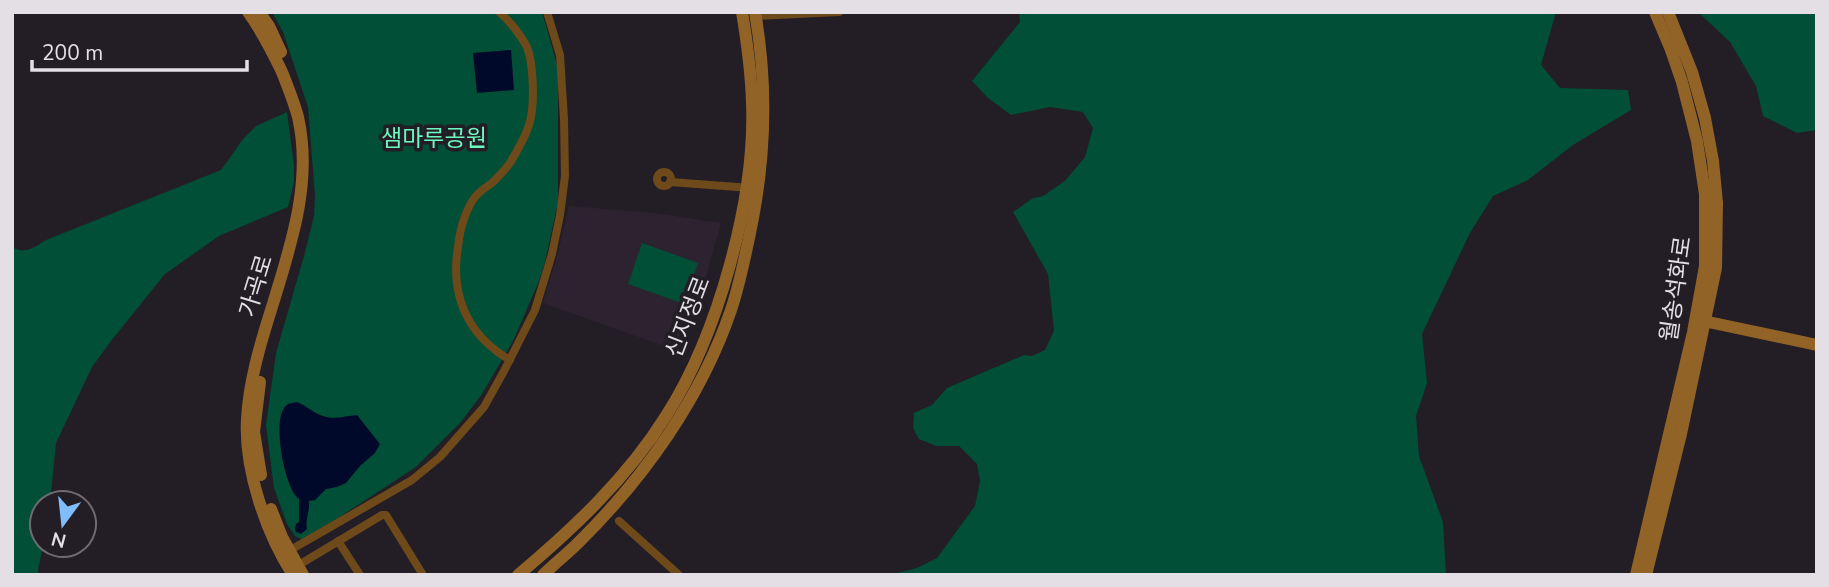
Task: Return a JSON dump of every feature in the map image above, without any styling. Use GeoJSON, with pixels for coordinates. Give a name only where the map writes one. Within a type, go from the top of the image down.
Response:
{"type":"FeatureCollection","features":[{"type":"Feature","properties":{"kind":"street","name":"가곡로"},"geometry":{"type":"LineString","coordinates":[[248,12],[271,49],[290,91],[298,118],[303,159],[294,248]]}},
{"type":"Feature","properties":{"kind":"street","name":"가곡로"},"geometry":{"type":"LineString","coordinates":[[259,12],[280,48],[296,91],[308,150],[305,214],[265,360],[254,432],[262,484],[296,571]]}},
{"type":"Feature","properties":{"kind":"street"},"geometry":{"type":"LineString","coordinates":[[499,12],[515,28],[527,48],[534,90],[530,123],[508,165],[476,195],[460,234],[455,265],[461,305],[480,336],[510,360]]}},
{"type":"Feature","properties":{"kind":"street"},"geometry":{"type":"LineString","coordinates":[[294,548],[412,481],[440,457],[484,407],[538,303],[560,215],[565,176],[560,55],[547,12]]}},
{"type":"Feature","properties":{"kind":"street"},"geometry":{"type":"LineString","coordinates":[[749,15],[839,12]]}},
{"type":"Feature","properties":{"kind":"street","name":"월송석화로"},"geometry":{"type":"LineString","coordinates":[[1646,575],[1681,434],[1700,321],[1706,225],[1702,167],[1697,141],[1682,82],[1655,12]]}},
{"type":"Feature","properties":{"kind":"street","name":"월송석화로"},"geometry":{"type":"LineString","coordinates":[[1636,575],[1700,321],[1716,268],[1717,203],[1705,118],[1692,72],[1668,12]]}},
{"type":"Feature","properties":{"kind":"street","name":"신지정로"},"geometry":{"type":"LineString","coordinates":[[543,575],[578,543],[629,487],[660,445],[703,376],[718,345],[731,309],[749,238],[752,189],[764,109],[761,60],[749,15]]}},
{"type":"Feature","properties":{"kind":"street"},"geometry":{"type":"LineString","coordinates":[[670,182],[752,189]]}},
{"type":"Feature","properties":{"kind":"street","name":"신지정로"},"geometry":{"type":"LineString","coordinates":[[518,575],[551,548],[586,513],[634,461],[667,416],[714,314],[752,189]]}},
{"type":"Feature","properties":{"kind":"street"},"geometry":{"type":"LineString","coordinates":[[1700,321],[1817,345]]}},
{"type":"Feature","properties":{"kind":"street"},"geometry":{"type":"LineString","coordinates":[[296,571],[338,541],[386,515],[423,575]]}},
{"type":"Feature","properties":{"kind":"street"},"geometry":{"type":"LineString","coordinates":[[619,521],[679,575]]}},
{"type":"Feature","properties":{"kind":"street"},"geometry":{"type":"LineString","coordinates":[[338,541],[359,575]]}},
{"type":"Feature","properties":{"kind":"shaded area"},"geometry":{"type":"Polygon","coordinates":[[[569,206],[655,213],[721,223],[700,298],[675,350],[543,303],[569,206]]]}},
{"type":"Feature","properties":{"kind":"green space","name":"샘마루공원"},"geometry":{"type":"Polygon","coordinates":[[[272,12],[542,12],[558,68],[558,202],[539,281],[514,339],[482,394],[461,422],[416,467],[308,539],[295,536],[287,524],[274,488],[266,425],[276,353],[314,216],[315,196],[308,107],[283,32],[272,12]]]}},
{"type":"Feature","properties":{"kind":"green space"},"geometry":{"type":"Polygon","coordinates":[[[1019,12],[1556,12],[1541,65],[1560,88],[1628,90],[1631,110],[1573,145],[1528,180],[1493,196],[1470,233],[1422,334],[1427,383],[1416,416],[1419,456],[1443,522],[1446,575],[889,575],[917,568],[937,558],[975,506],[980,481],[977,464],[959,446],[936,446],[919,439],[913,428],[914,413],[932,405],[947,388],[1024,355],[1032,356],[1045,350],[1054,331],[1048,274],[1013,212],[1065,181],[1085,157],[1093,128],[1083,112],[1050,107],[1011,115],[988,98],[972,81],[1020,22],[1019,12]]]}},
{"type":"Feature","properties":{"kind":"green space"},"geometry":{"type":"Polygon","coordinates":[[[1698,12],[1817,12],[1817,130],[1797,133],[1763,116],[1756,86],[1730,42],[1698,12]]]}},
{"type":"Feature","properties":{"kind":"green space"},"geometry":{"type":"Polygon","coordinates":[[[287,112],[294,165],[294,182],[288,207],[219,236],[165,274],[111,341],[92,367],[56,443],[51,489],[28,489],[28,559],[40,559],[39,575],[12,575],[12,247],[30,249],[46,240],[221,170],[256,126],[287,112]]]}},
{"type":"Feature","properties":{"kind":"green space"},"geometry":{"type":"Polygon","coordinates":[[[642,243],[698,263],[684,304],[628,284],[642,243]]]}},
{"type":"Feature","properties":{"kind":"water"},"geometry":{"type":"Polygon","coordinates":[[[511,50],[514,90],[477,93],[473,53],[511,50]]]}},
{"type":"Feature","properties":{"kind":"water"},"geometry":{"type":"Polygon","coordinates":[[[297,402],[327,417],[357,415],[380,444],[375,453],[346,483],[326,489],[315,500],[309,501],[307,529],[301,534],[295,529],[299,522],[299,499],[289,482],[281,453],[280,437],[282,412],[288,404],[297,402]]]}}]}
